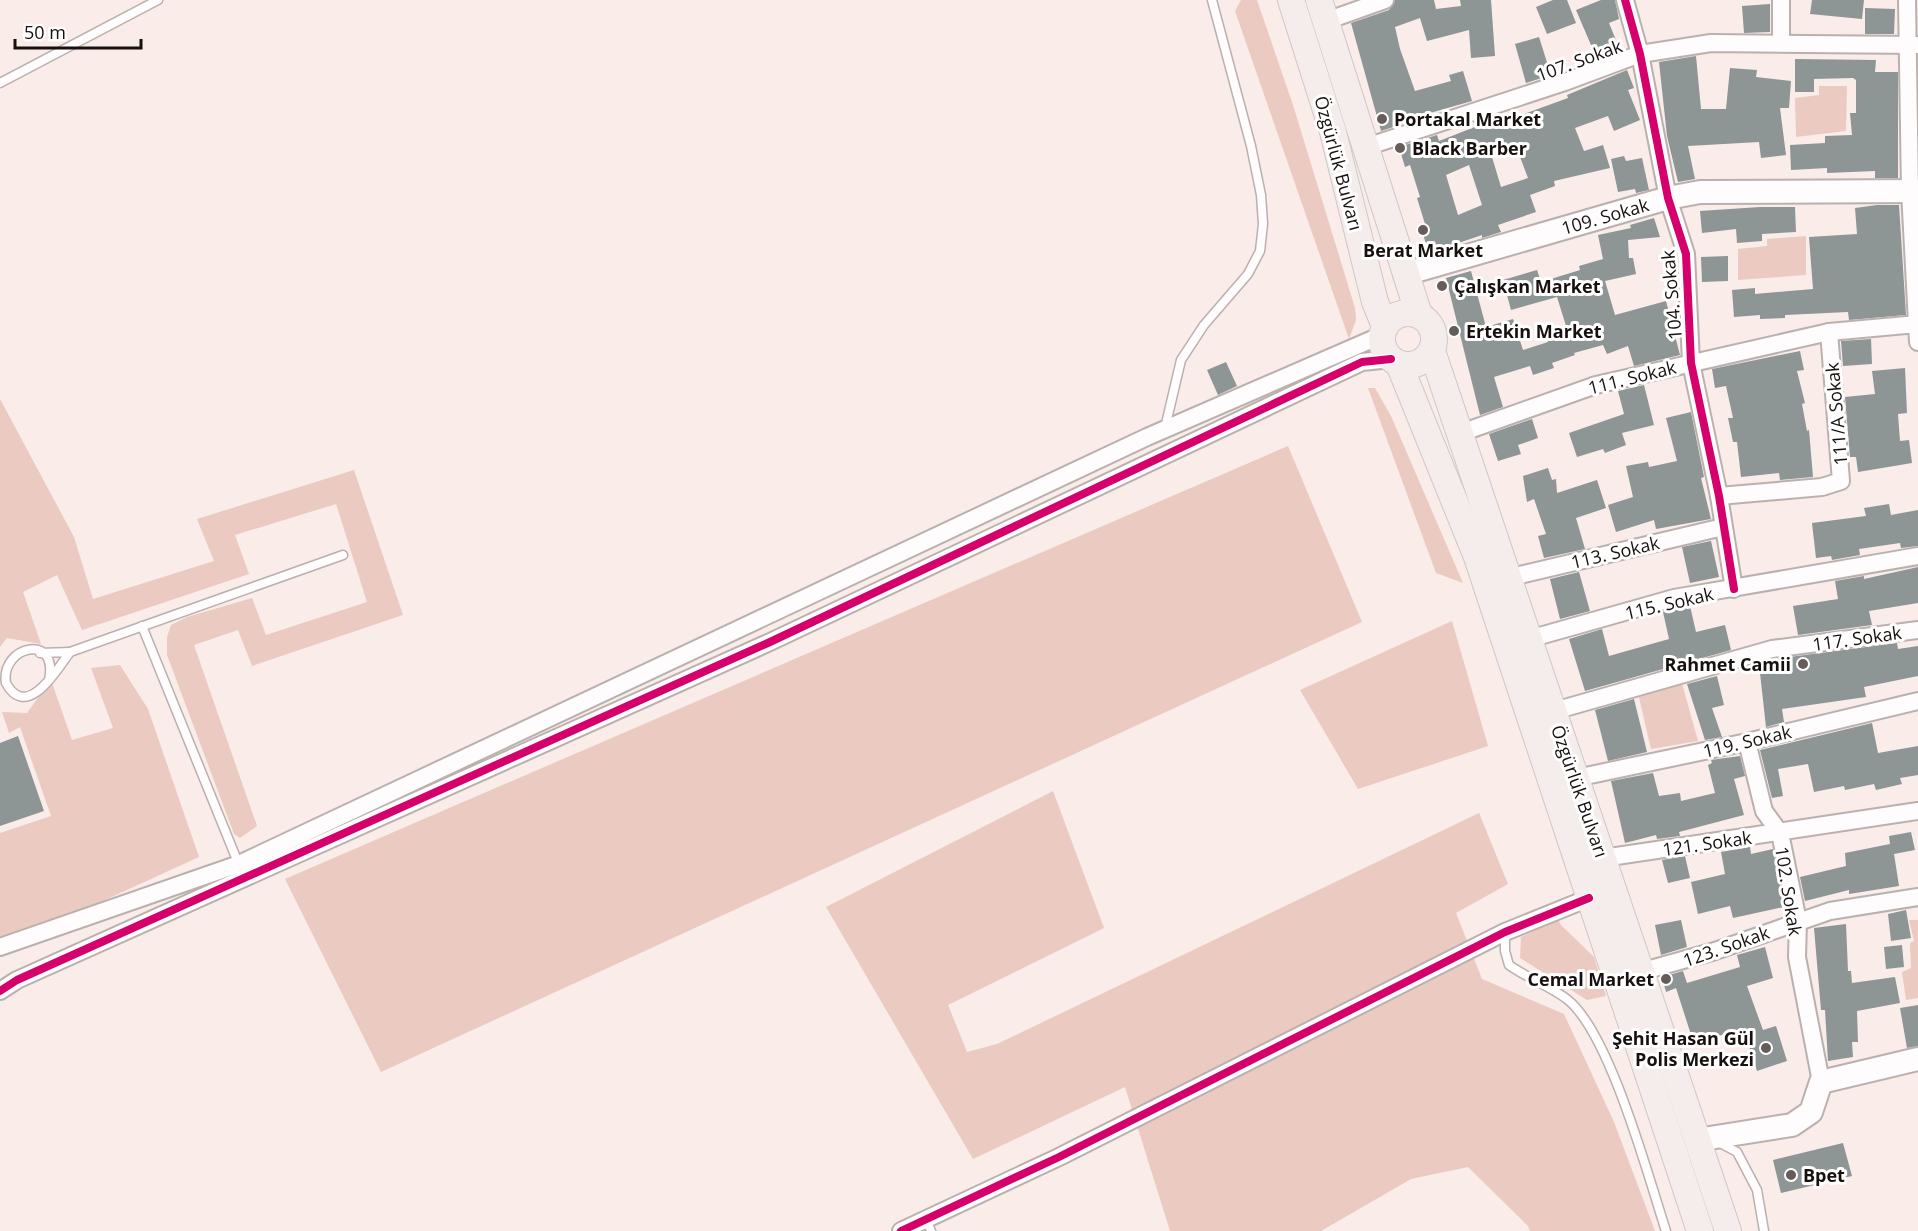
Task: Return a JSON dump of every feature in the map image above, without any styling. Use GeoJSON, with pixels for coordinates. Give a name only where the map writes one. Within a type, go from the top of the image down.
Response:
{"type":"FeatureCollection","features":[{"type":"Feature","properties":{"kind":"main road","name":"Özgürlük Bulvarı"},"geometry":{"type":"LineString","coordinates":[[1291,0],[1333,132],[1383,330]]}},
{"type":"Feature","properties":{"kind":"main road","name":"Özgürlük Bulvarı"},"geometry":{"type":"LineString","coordinates":[[1323,11],[1419,315]]}},
{"type":"Feature","properties":{"kind":"main road"},"geometry":{"type":"LineString","coordinates":[[1404,313],[1419,315],[1432,326],[1434,334],[1432,351],[1421,362],[1407,365],[1395,362],[1383,348],[1383,330],[1396,315],[1404,313]]}},
{"type":"Feature","properties":{"kind":"main road","name":"Özgürlük Bulvarı"},"geometry":{"type":"LineString","coordinates":[[1432,351],[1688,1114],[1704,1139],[1728,1231]]}},
{"type":"Feature","properties":{"kind":"main road","name":"Özgürlük Bulvarı"},"geometry":{"type":"LineString","coordinates":[[1395,362],[1477,557],[1700,1231]]}},
{"type":"Feature","properties":{"kind":"street"},"geometry":{"type":"LineString","coordinates":[[1323,11],[1385,0]]}},
{"type":"Feature","properties":{"kind":"street","name":"104. Sokak"},"geometry":{"type":"LineString","coordinates":[[1625,0],[1640,54],[1668,198],[1686,254],[1691,363],[1719,496],[1734,589]]}},
{"type":"Feature","properties":{"kind":"street"},"geometry":{"type":"LineString","coordinates":[[1781,0],[1781,44]]}},
{"type":"Feature","properties":{"kind":"street"},"geometry":{"type":"LineString","coordinates":[[1907,0],[1913,45],[1918,342]]}},
{"type":"Feature","properties":{"kind":"street","name":"107. Sokak"},"geometry":{"type":"LineString","coordinates":[[1366,147],[1565,82],[1640,54],[1711,43],[1913,45]]}},
{"type":"Feature","properties":{"kind":"street","name":"109. Sokak"},"geometry":{"type":"LineString","coordinates":[[1405,274],[1668,198],[1700,192],[1914,191]]}},
{"type":"Feature","properties":{"kind":"street","name":"111. Sokak"},"geometry":{"type":"LineString","coordinates":[[1458,434],[1596,385],[1829,332],[1917,324]]}},
{"type":"Feature","properties":{"kind":"street"},"geometry":{"type":"LineString","coordinates":[[0,991],[17,980],[242,871],[1165,429],[1383,330]]}},
{"type":"Feature","properties":{"kind":"street","name":"111/A Sokak"},"geometry":{"type":"LineString","coordinates":[[1719,496],[1822,488],[1841,481],[1829,332]]}},
{"type":"Feature","properties":{"kind":"street"},"geometry":{"type":"LineString","coordinates":[[0,947],[242,871],[770,642],[1362,362],[1395,362]]}},
{"type":"Feature","properties":{"kind":"street","name":"113. Sokak"},"geometry":{"type":"LineString","coordinates":[[1507,578],[1723,527]]}},
{"type":"Feature","properties":{"kind":"street","name":"115. Sokak"},"geometry":{"type":"LineString","coordinates":[[1529,639],[1674,598],[1918,556]]}},
{"type":"Feature","properties":{"kind":"street","name":"117. Sokak"},"geometry":{"type":"LineString","coordinates":[[1554,711],[1772,650],[1918,630]]}},
{"type":"Feature","properties":{"kind":"street","name":"119. Sokak"},"geometry":{"type":"LineString","coordinates":[[1576,778],[1747,742],[1918,701]]}},
{"type":"Feature","properties":{"kind":"street","name":"102. Sokak"},"geometry":{"type":"LineString","coordinates":[[1747,742],[1764,811],[1780,833],[1797,921],[1797,957],[1821,1082]]}},
{"type":"Feature","properties":{"kind":"street","name":"121. Sokak"},"geometry":{"type":"LineString","coordinates":[[1603,858],[1918,811]]}},
{"type":"Feature","properties":{"kind":"street","name":"123. Sokak"},"geometry":{"type":"LineString","coordinates":[[1640,972],[1715,951],[1830,911],[1918,897]]}},
{"type":"Feature","properties":{"kind":"street"},"geometry":{"type":"LineString","coordinates":[[901,1231],[929,1225],[1505,932],[1589,898]]}},
{"type":"Feature","properties":{"kind":"street"},"geometry":{"type":"LineString","coordinates":[[1704,1139],[1792,1125],[1811,1112],[1821,1082],[1918,1059]]}},
{"type":"Feature","properties":{"kind":"street"},"geometry":{"type":"LineString","coordinates":[[1662,1118],[1688,1114]]}},
{"type":"Feature","properties":{"kind":"lane"},"geometry":{"type":"LineString","coordinates":[[0,83],[158,0]]}},
{"type":"Feature","properties":{"kind":"lane"},"geometry":{"type":"LineString","coordinates":[[1165,429],[1181,360],[1204,325],[1248,274],[1260,251],[1263,224],[1261,195],[1251,146],[1212,0]]}},
{"type":"Feature","properties":{"kind":"lane"},"geometry":{"type":"LineString","coordinates":[[70,652],[39,692],[24,695],[10,689],[3,675],[6,660],[18,650],[26,648],[40,652],[70,652],[343,555]]}},
{"type":"Feature","properties":{"kind":"lane"},"geometry":{"type":"LineString","coordinates":[[142,626],[242,871]]}},
{"type":"Feature","properties":{"kind":"lane"},"geometry":{"type":"LineString","coordinates":[[40,652],[50,665],[49,680]]}},
{"type":"Feature","properties":{"kind":"lane"},"geometry":{"type":"LineString","coordinates":[[1505,932],[1505,951],[1509,965],[1568,999],[1586,1018],[1622,1096],[1666,1231]]}},
{"type":"Feature","properties":{"kind":"lane"},"geometry":{"type":"LineString","coordinates":[[1704,1139],[1737,1152],[1757,1190],[1764,1231]]}},
{"type":"Feature","properties":{"kind":"shaded area"},"geometry":{"type":"Polygon","coordinates":[[[1241,0],[1257,0],[1293,105],[1355,308],[1356,320],[1349,339],[1235,11],[1241,0]]]}},
{"type":"Feature","properties":{"kind":"shaded area"},"geometry":{"type":"Polygon","coordinates":[[[1819,86],[1847,86],[1846,131],[1796,137],[1795,98],[1819,95],[1819,86]]]}},
{"type":"Feature","properties":{"kind":"shaded area"},"geometry":{"type":"Polygon","coordinates":[[[1806,236],[1806,275],[1738,280],[1738,249],[1767,246],[1767,239],[1806,236]]]}},
{"type":"Feature","properties":{"kind":"shaded area"},"geometry":{"type":"Polygon","coordinates":[[[1368,388],[1375,388],[1391,416],[1463,583],[1436,573],[1368,388]]]}},
{"type":"Feature","properties":{"kind":"shaded area"},"geometry":{"type":"Polygon","coordinates":[[[0,399],[74,537],[93,599],[214,561],[197,519],[354,470],[403,615],[252,666],[238,630],[194,645],[257,826],[240,838],[234,834],[167,655],[167,637],[171,625],[187,617],[252,598],[266,635],[367,602],[336,504],[235,535],[249,574],[82,630],[57,575],[23,592],[41,644],[7,638],[0,647],[0,399]]]}},
{"type":"Feature","properties":{"kind":"shaded area"},"geometry":{"type":"Polygon","coordinates":[[[1288,446],[1362,622],[381,1072],[285,879],[1288,446]]]}},
{"type":"Feature","properties":{"kind":"shaded area"},"geometry":{"type":"Polygon","coordinates":[[[1452,621],[1488,746],[1358,789],[1300,690],[1452,621]]]}},
{"type":"Feature","properties":{"kind":"shaded area"},"geometry":{"type":"Polygon","coordinates":[[[120,665],[148,709],[199,857],[0,948],[0,833],[51,816],[20,727],[9,733],[2,712],[27,713],[51,680],[72,740],[113,728],[91,668],[120,665]]]}},
{"type":"Feature","properties":{"kind":"shaded area"},"geometry":{"type":"Polygon","coordinates":[[[1681,680],[1698,741],[1651,749],[1638,693],[1681,680]]]}},
{"type":"Feature","properties":{"kind":"shaded area"},"geometry":{"type":"Polygon","coordinates":[[[1053,791],[1104,928],[948,1005],[967,1052],[997,1044],[1479,813],[1508,884],[1456,913],[1482,979],[1564,1014],[1614,1122],[1655,1231],[1530,1231],[1528,1226],[1468,1167],[1411,1179],[1321,1231],[1170,1231],[1125,1087],[973,1159],[826,907],[1053,791]]]}},
{"type":"Feature","properties":{"kind":"shaded area"},"geometry":{"type":"Polygon","coordinates":[[[1558,919],[1561,925],[1594,957],[1606,996],[1587,1000],[1520,958],[1521,937],[1558,919]]]}},
{"type":"Feature","properties":{"kind":"shaded area"},"geometry":{"type":"Polygon","coordinates":[[[1909,920],[1918,920],[1918,998],[1906,1000],[1902,972],[1911,968],[1910,943],[1914,941],[1909,920]]]}},
{"type":"Feature","properties":{"kind":"building"},"geometry":{"type":"Polygon","coordinates":[[[1395,0],[1434,0],[1436,9],[1461,6],[1460,0],[1491,0],[1495,56],[1471,58],[1469,30],[1427,41],[1420,18],[1395,27],[1415,91],[1451,81],[1449,75],[1463,71],[1472,101],[1381,131],[1351,23],[1389,10],[1395,0]]]}},
{"type":"Feature","properties":{"kind":"building"},"geometry":{"type":"Polygon","coordinates":[[[1553,0],[1567,0],[1576,23],[1547,34],[1536,7],[1553,0]]]}},
{"type":"Feature","properties":{"kind":"building"},"geometry":{"type":"Polygon","coordinates":[[[1601,0],[1615,0],[1619,19],[1609,23],[1620,50],[1597,59],[1576,10],[1601,0]]]}},
{"type":"Feature","properties":{"kind":"building"},"geometry":{"type":"Polygon","coordinates":[[[1812,0],[1864,0],[1862,19],[1810,14],[1812,0]]]}},
{"type":"Feature","properties":{"kind":"building"},"geometry":{"type":"Polygon","coordinates":[[[1770,4],[1770,32],[1744,33],[1742,6],[1770,4]]]}},
{"type":"Feature","properties":{"kind":"building"},"geometry":{"type":"Polygon","coordinates":[[[1865,8],[1895,9],[1894,34],[1865,34],[1865,8]]]}},
{"type":"Feature","properties":{"kind":"building"},"geometry":{"type":"Polygon","coordinates":[[[1539,37],[1551,75],[1526,83],[1515,44],[1539,37]]]}},
{"type":"Feature","properties":{"kind":"building"},"geometry":{"type":"Polygon","coordinates":[[[1696,56],[1701,109],[1726,109],[1730,68],[1757,70],[1756,77],[1791,81],[1789,108],[1780,108],[1786,155],[1761,158],[1759,142],[1688,146],[1695,179],[1678,182],[1667,136],[1659,62],[1696,56]]]}},
{"type":"Feature","properties":{"kind":"building"},"geometry":{"type":"Polygon","coordinates":[[[1795,59],[1876,60],[1875,72],[1898,72],[1898,178],[1875,178],[1875,171],[1827,173],[1827,168],[1791,170],[1790,145],[1825,143],[1825,136],[1852,135],[1850,113],[1856,113],[1856,80],[1853,78],[1814,79],[1814,92],[1795,92],[1795,59]]]}},
{"type":"Feature","properties":{"kind":"building"},"geometry":{"type":"Polygon","coordinates":[[[1627,70],[1634,88],[1628,90],[1640,120],[1614,131],[1608,116],[1575,128],[1584,151],[1603,145],[1610,168],[1554,181],[1555,186],[1530,195],[1536,212],[1498,225],[1501,232],[1482,238],[1482,235],[1429,253],[1420,225],[1425,224],[1417,198],[1420,197],[1410,165],[1405,167],[1399,147],[1437,135],[1439,141],[1495,119],[1496,124],[1568,98],[1567,95],[1627,70]],[[1517,149],[1492,157],[1501,187],[1528,178],[1517,149]],[[1469,165],[1446,175],[1458,215],[1482,205],[1469,165]]]}},
{"type":"Feature","properties":{"kind":"building"},"geometry":{"type":"Polygon","coordinates":[[[1624,156],[1626,161],[1642,158],[1649,190],[1636,193],[1635,189],[1618,192],[1611,159],[1624,156]]]}},
{"type":"Feature","properties":{"kind":"building"},"geometry":{"type":"Polygon","coordinates":[[[1899,205],[1906,315],[1849,320],[1848,312],[1785,315],[1785,318],[1760,319],[1760,315],[1734,317],[1732,290],[1755,288],[1755,294],[1813,289],[1809,237],[1857,234],[1855,208],[1899,205]]]}},
{"type":"Feature","properties":{"kind":"building"},"geometry":{"type":"Polygon","coordinates":[[[1795,207],[1796,232],[1762,234],[1762,241],[1737,243],[1736,229],[1702,233],[1700,211],[1795,207]]]}},
{"type":"Feature","properties":{"kind":"building"},"geometry":{"type":"Polygon","coordinates":[[[1654,218],[1660,237],[1628,240],[1629,258],[1633,258],[1636,274],[1605,281],[1615,315],[1666,301],[1680,355],[1634,366],[1628,346],[1607,354],[1603,345],[1574,353],[1575,355],[1552,363],[1554,368],[1533,375],[1530,366],[1494,377],[1503,407],[1480,415],[1446,278],[1471,271],[1486,327],[1513,319],[1523,350],[1548,342],[1546,337],[1567,329],[1557,297],[1511,310],[1503,280],[1537,270],[1541,282],[1580,270],[1579,266],[1603,259],[1598,235],[1631,228],[1630,225],[1654,218]]]}},
{"type":"Feature","properties":{"kind":"building"},"geometry":{"type":"Polygon","coordinates":[[[1728,256],[1728,281],[1702,282],[1701,257],[1728,256]]]}},
{"type":"Feature","properties":{"kind":"building"},"geometry":{"type":"Polygon","coordinates":[[[1871,339],[1872,364],[1843,366],[1841,341],[1871,339]]]}},
{"type":"Feature","properties":{"kind":"building"},"geometry":{"type":"Polygon","coordinates":[[[1800,351],[1804,370],[1797,371],[1805,403],[1802,404],[1807,431],[1809,430],[1813,477],[1780,480],[1779,473],[1741,477],[1737,442],[1733,442],[1728,418],[1733,418],[1726,386],[1715,388],[1712,369],[1800,351]]]}},
{"type":"Feature","properties":{"kind":"building"},"geometry":{"type":"Polygon","coordinates":[[[1226,362],[1237,386],[1218,395],[1207,370],[1226,362]]]}},
{"type":"Feature","properties":{"kind":"building"},"geometry":{"type":"Polygon","coordinates":[[[1905,368],[1907,413],[1898,414],[1900,441],[1909,440],[1912,463],[1858,472],[1856,457],[1850,457],[1845,397],[1875,394],[1872,371],[1905,368]]]}},
{"type":"Feature","properties":{"kind":"building"},"geometry":{"type":"Polygon","coordinates":[[[1644,385],[1654,425],[1622,433],[1626,445],[1605,453],[1603,449],[1577,457],[1569,433],[1624,414],[1618,391],[1644,385]]]}},
{"type":"Feature","properties":{"kind":"building"},"geometry":{"type":"Polygon","coordinates":[[[1691,412],[1704,477],[1701,478],[1711,519],[1656,529],[1654,520],[1616,532],[1608,505],[1633,497],[1626,466],[1648,462],[1649,467],[1677,461],[1666,418],[1691,412]]]}},
{"type":"Feature","properties":{"kind":"building"},"geometry":{"type":"Polygon","coordinates":[[[1532,419],[1538,438],[1518,445],[1521,454],[1498,461],[1489,434],[1532,419]]]}},
{"type":"Feature","properties":{"kind":"building"},"geometry":{"type":"Polygon","coordinates":[[[1548,468],[1552,480],[1556,479],[1557,493],[1597,480],[1606,508],[1576,518],[1585,549],[1544,558],[1538,536],[1546,534],[1534,499],[1527,502],[1523,476],[1548,468]]]}},
{"type":"Feature","properties":{"kind":"building"},"geometry":{"type":"Polygon","coordinates":[[[1889,504],[1891,515],[1918,510],[1918,546],[1901,548],[1900,543],[1859,549],[1860,555],[1832,560],[1831,556],[1816,558],[1812,523],[1866,516],[1864,508],[1889,504]]]}},
{"type":"Feature","properties":{"kind":"building"},"geometry":{"type":"Polygon","coordinates":[[[1711,541],[1719,577],[1690,583],[1682,547],[1711,541]]]}},
{"type":"Feature","properties":{"kind":"building"},"geometry":{"type":"Polygon","coordinates":[[[1918,567],[1918,603],[1869,611],[1872,625],[1798,635],[1793,606],[1838,599],[1835,581],[1864,576],[1864,579],[1918,567]]]}},
{"type":"Feature","properties":{"kind":"building"},"geometry":{"type":"Polygon","coordinates":[[[1579,572],[1590,611],[1560,619],[1550,579],[1579,572]]]}},
{"type":"Feature","properties":{"kind":"building"},"geometry":{"type":"Polygon","coordinates":[[[1690,606],[1696,632],[1725,625],[1731,650],[1585,691],[1569,639],[1602,629],[1609,656],[1669,639],[1663,612],[1690,606]]]}},
{"type":"Feature","properties":{"kind":"building"},"geometry":{"type":"Polygon","coordinates":[[[1897,643],[1898,649],[1918,646],[1918,676],[1864,687],[1866,697],[1782,709],[1784,722],[1766,727],[1759,664],[1774,659],[1897,643]]]}},
{"type":"Feature","properties":{"kind":"building"},"geometry":{"type":"Polygon","coordinates":[[[1717,676],[1724,705],[1712,708],[1722,737],[1705,740],[1687,684],[1717,676]]]}},
{"type":"Feature","properties":{"kind":"building"},"geometry":{"type":"Polygon","coordinates":[[[1634,699],[1647,752],[1608,761],[1595,710],[1634,699]]]}},
{"type":"Feature","properties":{"kind":"building"},"geometry":{"type":"Polygon","coordinates":[[[1872,723],[1878,753],[1918,746],[1918,775],[1900,778],[1902,784],[1876,790],[1874,784],[1845,790],[1844,786],[1814,792],[1808,764],[1778,769],[1783,796],[1772,798],[1760,750],[1872,723]]]}},
{"type":"Feature","properties":{"kind":"building"},"geometry":{"type":"Polygon","coordinates":[[[18,736],[44,811],[0,826],[0,743],[18,736]]]}},
{"type":"Feature","properties":{"kind":"building"},"geometry":{"type":"Polygon","coordinates":[[[1740,756],[1745,776],[1734,779],[1744,815],[1679,832],[1680,836],[1657,839],[1656,835],[1625,843],[1611,781],[1653,773],[1659,796],[1680,793],[1681,801],[1715,793],[1708,765],[1712,763],[1711,760],[1740,756]]]}},
{"type":"Feature","properties":{"kind":"building"},"geometry":{"type":"Polygon","coordinates":[[[1911,832],[1915,850],[1894,854],[1899,886],[1849,894],[1849,890],[1805,901],[1800,877],[1846,866],[1845,853],[1890,844],[1889,836],[1911,832]]]}},
{"type":"Feature","properties":{"kind":"building"},"geometry":{"type":"Polygon","coordinates":[[[1750,847],[1751,854],[1773,849],[1784,907],[1733,918],[1730,906],[1698,914],[1691,882],[1725,874],[1721,852],[1750,847]]]}},
{"type":"Feature","properties":{"kind":"building"},"geometry":{"type":"Polygon","coordinates":[[[1685,856],[1690,878],[1668,883],[1662,860],[1685,856]]]}},
{"type":"Feature","properties":{"kind":"building"},"geometry":{"type":"Polygon","coordinates":[[[1906,910],[1911,938],[1891,941],[1888,914],[1906,910]]]}},
{"type":"Feature","properties":{"kind":"building"},"geometry":{"type":"Polygon","coordinates":[[[1681,920],[1687,947],[1661,955],[1655,925],[1681,920]]]}},
{"type":"Feature","properties":{"kind":"building"},"geometry":{"type":"Polygon","coordinates":[[[1846,924],[1848,971],[1851,971],[1852,983],[1895,977],[1900,1003],[1857,1011],[1858,1042],[1852,1042],[1853,1057],[1828,1061],[1825,1010],[1821,1010],[1814,928],[1846,924]]]}},
{"type":"Feature","properties":{"kind":"building"},"geometry":{"type":"Polygon","coordinates":[[[1902,945],[1904,967],[1886,969],[1884,947],[1902,945]]]}},
{"type":"Feature","properties":{"kind":"building"},"geometry":{"type":"Polygon","coordinates":[[[1765,947],[1773,978],[1747,986],[1763,1030],[1776,1026],[1787,1061],[1757,1071],[1743,1028],[1694,1044],[1676,988],[1666,992],[1662,977],[1683,971],[1687,983],[1740,967],[1737,955],[1765,947]]]}},
{"type":"Feature","properties":{"kind":"building"},"geometry":{"type":"Polygon","coordinates":[[[1918,1005],[1918,1046],[1907,1048],[1900,1008],[1918,1005]]]}},
{"type":"Feature","properties":{"kind":"building"},"geometry":{"type":"Polygon","coordinates":[[[1843,1143],[1852,1176],[1781,1193],[1773,1160],[1843,1143]]]}},
{"type":"Feature","properties":{"kind":"cycle path"},"geometry":{"type":"LineString","coordinates":[[1625,0],[1640,54],[1668,198],[1686,254],[1691,363],[1719,496],[1734,589]]}},
{"type":"Feature","properties":{"kind":"cycle path"},"geometry":{"type":"LineString","coordinates":[[0,991],[17,980],[770,642],[1362,362],[1391,359]]}},
{"type":"Feature","properties":{"kind":"cycle path"},"geometry":{"type":"LineString","coordinates":[[901,1231],[1059,1157],[1505,932],[1589,898]]}},
{"type":"Feature","properties":{"kind":"place","name":"Portakal Market"},"geometry":{"type":"Point","coordinates":[1382,119]}},
{"type":"Feature","properties":{"kind":"place","name":"Black Barber"},"geometry":{"type":"Point","coordinates":[1400,148]}},
{"type":"Feature","properties":{"kind":"place","name":"Berat Market"},"geometry":{"type":"Point","coordinates":[1423,230]}},
{"type":"Feature","properties":{"kind":"place","name":"Çalışkan Market"},"geometry":{"type":"Point","coordinates":[1442,286]}},
{"type":"Feature","properties":{"kind":"place","name":"Ertekin Market"},"geometry":{"type":"Point","coordinates":[1454,331]}},
{"type":"Feature","properties":{"kind":"place","name":"Rahmet Camii"},"geometry":{"type":"Point","coordinates":[1803,664]}},
{"type":"Feature","properties":{"kind":"place","name":"Cemal Market"},"geometry":{"type":"Point","coordinates":[1666,979]}},
{"type":"Feature","properties":{"kind":"place","name":"Şehit Hasan Gül Polis Merkezi"},"geometry":{"type":"Point","coordinates":[1766,1048]}},
{"type":"Feature","properties":{"kind":"place","name":"Bpet"},"geometry":{"type":"Point","coordinates":[1791,1175]}}]}
